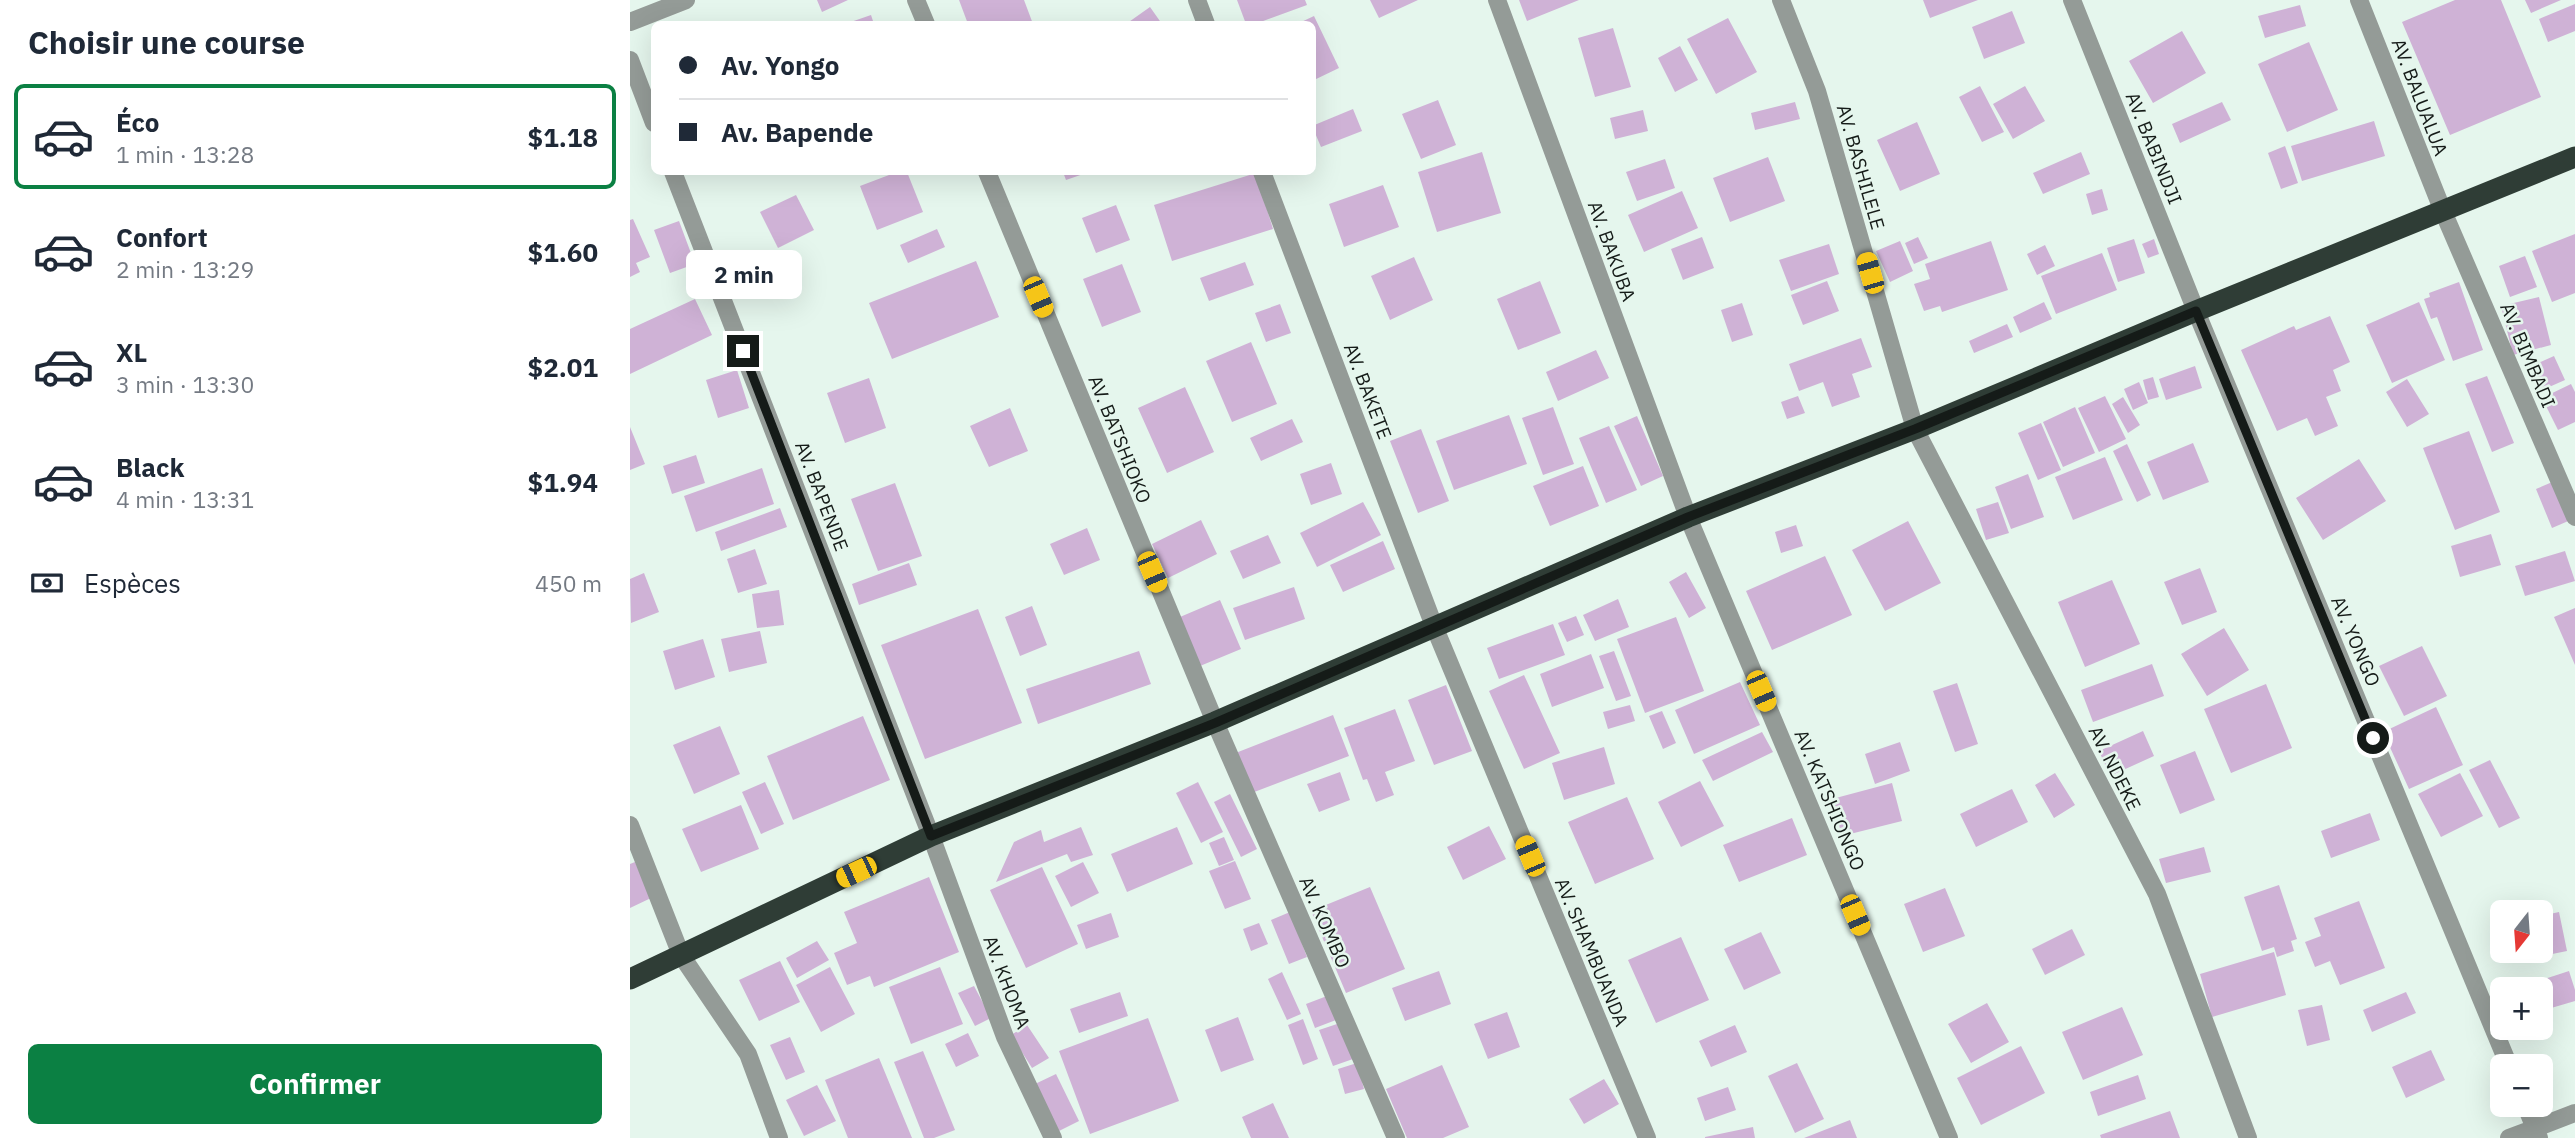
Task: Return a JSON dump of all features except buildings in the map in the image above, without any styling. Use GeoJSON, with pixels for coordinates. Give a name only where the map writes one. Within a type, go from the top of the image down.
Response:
{"type":"FeatureCollection","features":[{"type":"Feature","properties":{"kind":"highway"},"geometry":{"type":"LineString","coordinates":[[630,979],[931,836],[1215,723],[1688,517],[1915,429],[2442,209],[2575,157]]}},
{"type":"Feature","properties":{"kind":"street"},"geometry":{"type":"LineString","coordinates":[[630,22],[686,0]]}},
{"type":"Feature","properties":{"kind":"street"},"geometry":{"type":"LineString","coordinates":[[916,0],[925,21]]}},
{"type":"Feature","properties":{"kind":"street"},"geometry":{"type":"LineString","coordinates":[[1197,0],[1205,21]]}},
{"type":"Feature","properties":{"kind":"street","name":"AV. BAKUBA"},"geometry":{"type":"LineString","coordinates":[[1497,0],[1688,517]]}},
{"type":"Feature","properties":{"kind":"street","name":"AV. BASHILELE"},"geometry":{"type":"LineString","coordinates":[[1781,0],[1817,91],[1915,429]]}},
{"type":"Feature","properties":{"kind":"street","name":"AV. BABINDJI"},"geometry":{"type":"LineString","coordinates":[[2072,0],[2196,311]]}},
{"type":"Feature","properties":{"kind":"street","name":"AV. BALUALUA"},"geometry":{"type":"LineString","coordinates":[[2360,0],[2442,209]]}},
{"type":"Feature","properties":{"kind":"street"},"geometry":{"type":"LineString","coordinates":[[630,60],[651,115]]}},
{"type":"Feature","properties":{"kind":"street","name":"AV. BAPENDE"},"geometry":{"type":"LineString","coordinates":[[674,175],[931,836]]}},
{"type":"Feature","properties":{"kind":"street","name":"AV. BATSHIOKO"},"geometry":{"type":"LineString","coordinates":[[988,175],[1215,723]]}},
{"type":"Feature","properties":{"kind":"street","name":"AV. BAKETE"},"geometry":{"type":"LineString","coordinates":[[1263,175],[1434,626]]}},
{"type":"Feature","properties":{"kind":"street","name":"AV. BIMBADI"},"geometry":{"type":"LineString","coordinates":[[2442,209],[2575,517]]}},
{"type":"Feature","properties":{"kind":"street","name":"AV. YONGO"},"geometry":{"type":"LineString","coordinates":[[2196,311],[2504,1054]]}},
{"type":"Feature","properties":{"kind":"street","name":"AV. NDEKE"},"geometry":{"type":"LineString","coordinates":[[1915,429],[2157,894],[2248,1138]]}},
{"type":"Feature","properties":{"kind":"street","name":"AV. KATSHIONGO"},"geometry":{"type":"LineString","coordinates":[[1688,517],[1949,1138]]}},
{"type":"Feature","properties":{"kind":"street","name":"AV. SHAMBUANDA"},"geometry":{"type":"LineString","coordinates":[[1434,626],[1647,1138]]}},
{"type":"Feature","properties":{"kind":"street","name":"AV. KOMBO"},"geometry":{"type":"LineString","coordinates":[[1215,723],[1396,1138]]}},
{"type":"Feature","properties":{"kind":"street"},"geometry":{"type":"LineString","coordinates":[[630,825],[681,955],[748,1054],[779,1138]]}},
{"type":"Feature","properties":{"kind":"street","name":"AV. KHOMA"},"geometry":{"type":"LineString","coordinates":[[931,836],[1005,1037],[1053,1138]]}},
{"type":"Feature","properties":{"kind":"street"},"geometry":{"type":"LineString","coordinates":[[2509,1138],[2537,1133],[2575,1113]]}},
{"type":"Feature","properties":{"kind":"route"},"geometry":{"type":"LineString","coordinates":[[743,351],[931,836],[1215,723],[1688,517],[1915,429],[2196,311],[2373,738]]}}]}
